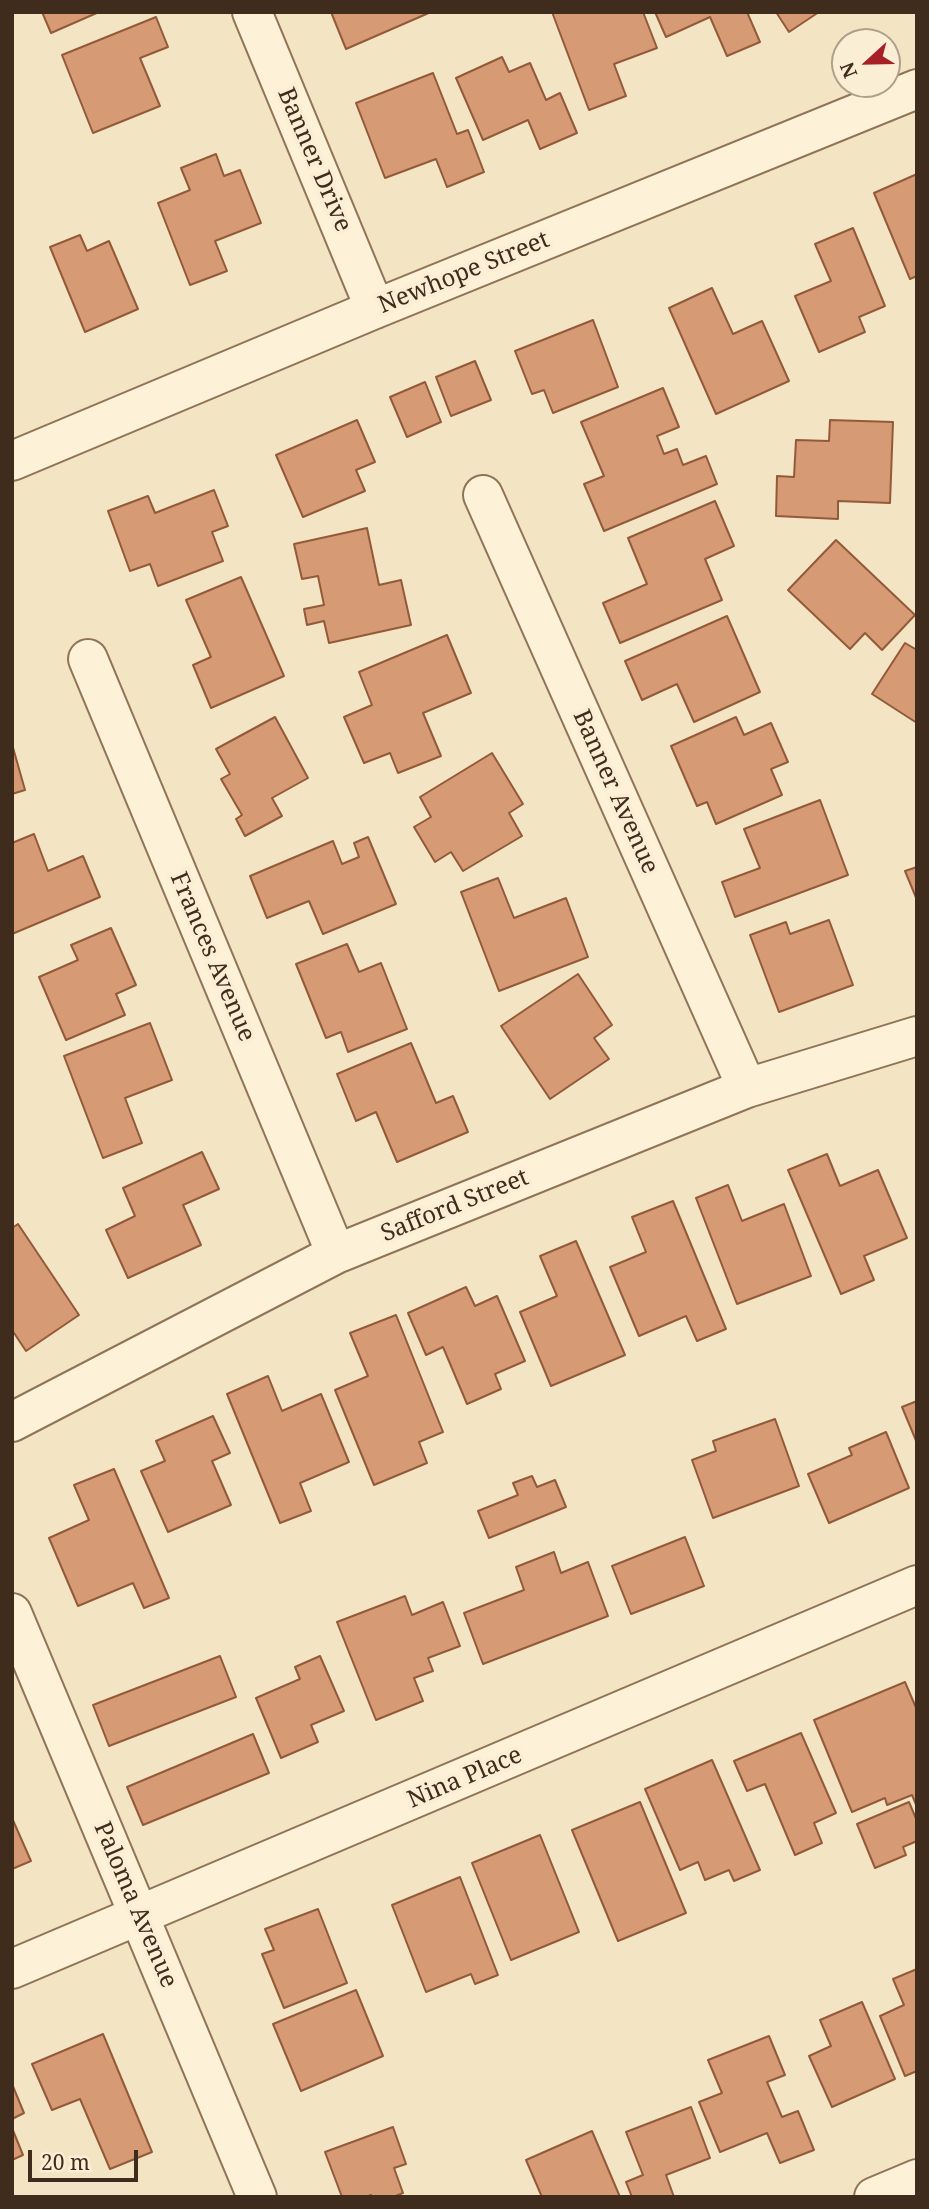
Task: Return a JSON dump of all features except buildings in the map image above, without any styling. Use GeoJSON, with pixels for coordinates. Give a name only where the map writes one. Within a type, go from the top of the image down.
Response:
{"type":"FeatureCollection","features":[{"type":"Feature","properties":{"kind":"street","name":"Banner Drive"},"geometry":{"type":"LineString","coordinates":[[252,12],[375,309]]}},
{"type":"Feature","properties":{"kind":"street","name":"Newhope Street"},"geometry":{"type":"LineString","coordinates":[[12,461],[375,309],[917,89]]}},
{"type":"Feature","properties":{"kind":"street","name":"Banner Avenue"},"geometry":{"type":"LineString","coordinates":[[483,495],[747,1088]]}},
{"type":"Feature","properties":{"kind":"street","name":"Frances Avenue"},"geometry":{"type":"LineString","coordinates":[[88,659],[336,1254]]}},
{"type":"Feature","properties":{"kind":"street","name":"Safford Street"},"geometry":{"type":"LineString","coordinates":[[12,1422],[336,1254],[747,1088],[917,1036]]}},
{"type":"Feature","properties":{"kind":"street","name":"Nina Place"},"geometry":{"type":"LineString","coordinates":[[12,1969],[917,1585]]}},
{"type":"Feature","properties":{"kind":"street","name":"Paloma Avenue"},"geometry":{"type":"LineString","coordinates":[[12,1613],[257,2197]]}},
{"type":"Feature","properties":{"kind":"street"},"geometry":{"type":"LineString","coordinates":[[874,2197],[917,2179]]}}]}
